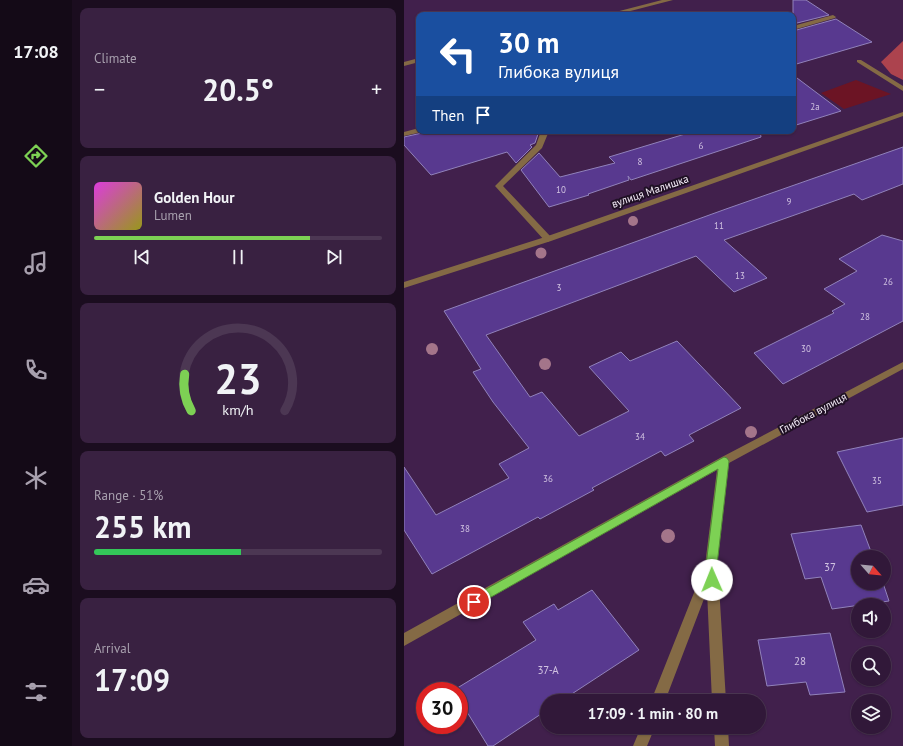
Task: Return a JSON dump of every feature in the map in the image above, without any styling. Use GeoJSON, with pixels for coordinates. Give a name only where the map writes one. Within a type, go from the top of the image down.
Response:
{"type":"FeatureCollection","features":[{"type":"Feature","properties":{"kind":"street"},"geometry":{"type":"LineString","coordinates":[[620,12],[670,0]]}},
{"type":"Feature","properties":{"kind":"street"},"geometry":{"type":"LineString","coordinates":[[796,27],[833,17]]}},
{"type":"Feature","properties":{"kind":"street"},"geometry":{"type":"LineString","coordinates":[[404,64],[416,61]]}},
{"type":"Feature","properties":{"kind":"street"},"geometry":{"type":"LineString","coordinates":[[859,61],[903,89]]}},
{"type":"Feature","properties":{"kind":"street","name":"вулиця Малишка"},"geometry":{"type":"LineString","coordinates":[[404,285],[548,239],[903,114]]}},
{"type":"Feature","properties":{"kind":"street"},"geometry":{"type":"LineString","coordinates":[[404,134],[416,131]]}},
{"type":"Feature","properties":{"kind":"street"},"geometry":{"type":"LineString","coordinates":[[544,134],[539,146],[499,186],[548,239]]}},
{"type":"Feature","properties":{"kind":"street","name":"Глибока вулиця"},"geometry":{"type":"LineString","coordinates":[[404,640],[724,461],[903,365]]}},
{"type":"Feature","properties":{"kind":"street"},"geometry":{"type":"LineString","coordinates":[[719,694],[711,565],[724,461]]}},
{"type":"Feature","properties":{"kind":"street"},"geometry":{"type":"LineString","coordinates":[[661,694],[711,565]]}},
{"type":"Feature","properties":{"kind":"street"},"geometry":{"type":"LineString","coordinates":[[640,746],[645,734]]}},
{"type":"Feature","properties":{"kind":"street"},"geometry":{"type":"LineString","coordinates":[[721,734],[722,746]]}},
{"type":"Feature","properties":{"kind":"shaded area"},"geometry":{"type":"Polygon","coordinates":[[[903,41],[903,80],[891,74],[881,62],[903,41]]]}},
{"type":"Feature","properties":{"kind":"shaded area"},"geometry":{"type":"Polygon","coordinates":[[[856,80],[891,94],[844,109],[821,93],[856,80]]]}},
{"type":"Feature","properties":{"kind":"building"},"geometry":{"type":"Polygon","coordinates":[[[793,0],[806,0],[829,15],[796,23],[796,12],[793,12],[793,0]]]}},
{"type":"Feature","properties":{"kind":"building"},"geometry":{"type":"Polygon","coordinates":[[[836,19],[872,42],[796,64],[796,30],[836,19]]]}},
{"type":"Feature","properties":{"kind":"building"},"geometry":{"type":"Polygon","coordinates":[[[796,77],[841,111],[796,125],[796,77]]]}},
{"type":"Feature","properties":{"kind":"building"},"geometry":{"type":"Polygon","coordinates":[[[418,134],[538,134],[535,143],[530,145],[532,147],[516,163],[507,152],[431,175],[404,145],[404,137],[418,134]]]}},
{"type":"Feature","properties":{"kind":"building"},"geometry":{"type":"Polygon","coordinates":[[[685,134],[760,134],[761,137],[631,180],[628,176],[629,180],[588,194],[589,195],[549,207],[521,170],[539,153],[560,177],[615,163],[609,157],[685,134]]]}},
{"type":"Feature","properties":{"kind":"building"},"geometry":{"type":"Polygon","coordinates":[[[903,147],[903,184],[862,200],[854,194],[724,240],[767,278],[734,292],[696,256],[486,335],[530,397],[542,392],[579,436],[629,411],[589,367],[621,352],[630,361],[677,341],[741,408],[689,435],[694,441],[665,456],[661,451],[592,488],[594,490],[540,519],[538,517],[432,574],[404,530],[404,467],[436,515],[509,478],[499,464],[529,448],[493,402],[473,372],[481,369],[444,311],[903,147]]]}},
{"type":"Feature","properties":{"kind":"building"},"geometry":{"type":"Polygon","coordinates":[[[882,235],[903,241],[903,321],[783,384],[754,353],[834,313],[832,311],[845,304],[824,289],[857,271],[839,259],[882,235]]]}},
{"type":"Feature","properties":{"kind":"building"},"geometry":{"type":"Polygon","coordinates":[[[903,438],[903,505],[867,512],[837,452],[903,438]]]}},
{"type":"Feature","properties":{"kind":"building"},"geometry":{"type":"Polygon","coordinates":[[[861,525],[870,550],[851,550],[851,590],[885,590],[888,598],[851,598],[851,606],[832,609],[821,577],[805,579],[791,534],[861,525]]]}},
{"type":"Feature","properties":{"kind":"building"},"geometry":{"type":"Polygon","coordinates":[[[592,590],[639,650],[572,694],[540,694],[540,715],[493,746],[488,746],[468,714],[467,682],[536,640],[523,622],[554,604],[558,610],[592,590]]]}},
{"type":"Feature","properties":{"kind":"building"},"geometry":{"type":"Polygon","coordinates":[[[830,633],[845,692],[810,695],[806,682],[767,686],[758,640],[830,633]]]}},
{"type":"Feature","properties":{"kind":"route"},"geometry":{"type":"LineString","coordinates":[[474,602],[724,461],[711,565],[712,580]]}}]}
